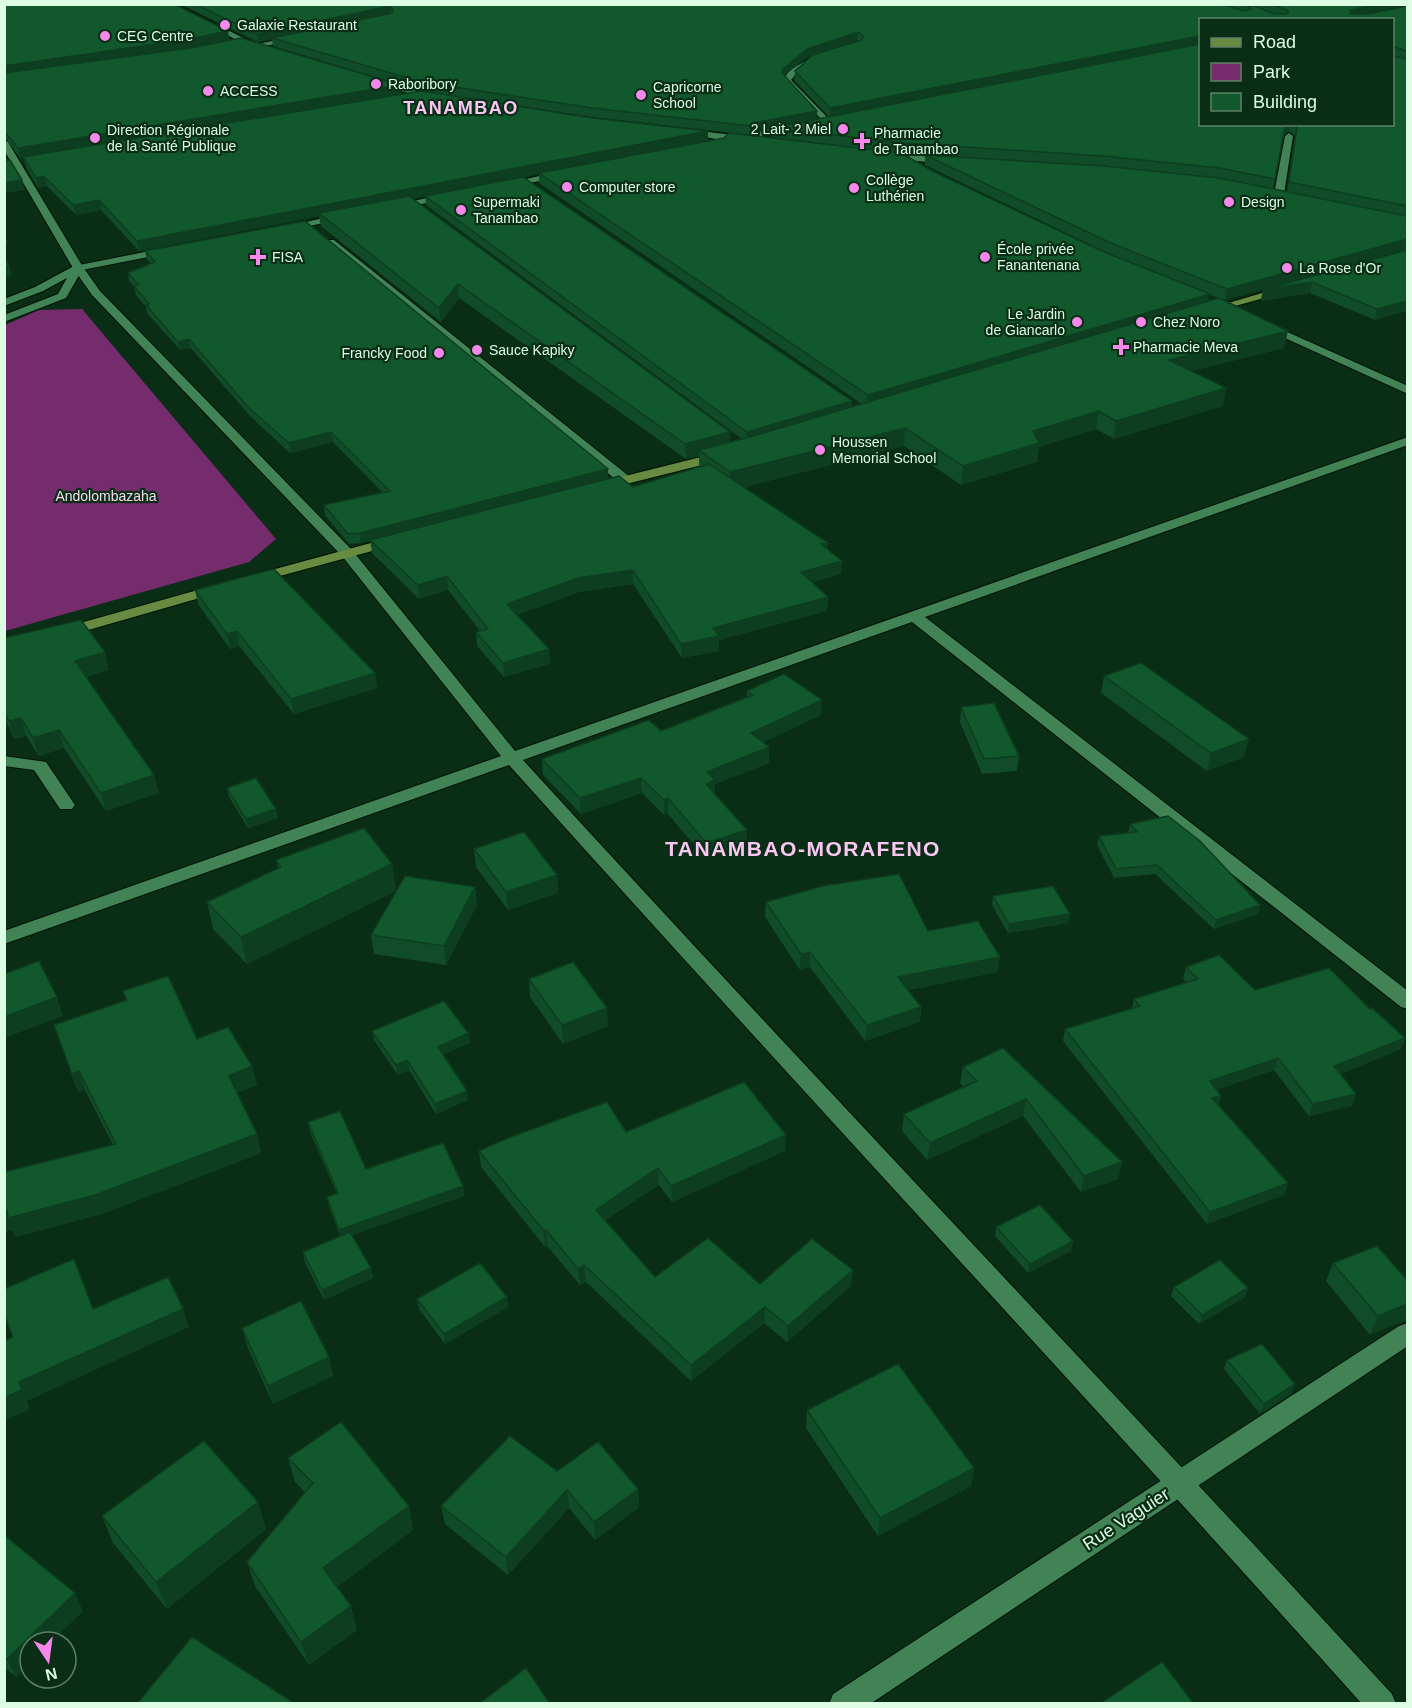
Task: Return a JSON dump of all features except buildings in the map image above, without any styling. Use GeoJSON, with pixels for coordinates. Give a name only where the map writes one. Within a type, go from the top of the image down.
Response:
{"type":"FeatureCollection","features":[{"type":"Feature","properties":{"kind":"main road"},"geometry":{"type":"LineString","coordinates":[[1202,313],[1302,284]]}},
{"type":"Feature","properties":{"kind":"main road"},"geometry":{"type":"LineString","coordinates":[[590,489],[734,453]]}},
{"type":"Feature","properties":{"kind":"main road"},"geometry":{"type":"LineString","coordinates":[[50,636],[405,537]]}},
{"type":"Feature","properties":{"kind":"street"},"geometry":{"type":"LineString","coordinates":[[167,4],[254,46],[276,53]]}},
{"type":"Feature","properties":{"kind":"street"},"geometry":{"type":"LineString","coordinates":[[254,46],[299,37]]}},
{"type":"Feature","properties":{"kind":"street"},"geometry":{"type":"LineString","coordinates":[[233,43],[243,41]]}},
{"type":"Feature","properties":{"kind":"street"},"geometry":{"type":"LineString","coordinates":[[825,54],[814,57],[793,72],[787,80],[825,120]]}},
{"type":"Feature","properties":{"kind":"street"},"geometry":{"type":"LineString","coordinates":[[365,79],[420,95],[443,99]]}},
{"type":"Feature","properties":{"kind":"street"},"geometry":{"type":"LineString","coordinates":[[397,99],[420,95]]}},
{"type":"Feature","properties":{"kind":"street"},"geometry":{"type":"LineString","coordinates":[[815,123],[837,118]]}},
{"type":"Feature","properties":{"kind":"street"},"geometry":{"type":"LineString","coordinates":[[707,146],[804,125]]}},
{"type":"Feature","properties":{"kind":"street"},"geometry":{"type":"LineString","coordinates":[[672,131],[776,143]]}},
{"type":"Feature","properties":{"kind":"street"},"geometry":{"type":"LineString","coordinates":[[1280,194],[1289,136]]}},
{"type":"Feature","properties":{"kind":"street"},"geometry":{"type":"LineString","coordinates":[[4,142],[78,268],[96,293],[347,553],[511,757],[732,1001],[1182,1483],[1382,1704]]}},
{"type":"Feature","properties":{"kind":"street"},"geometry":{"type":"LineString","coordinates":[[880,155],[962,162]]}},
{"type":"Feature","properties":{"kind":"street"},"geometry":{"type":"LineString","coordinates":[[903,158],[928,173]]}},
{"type":"Feature","properties":{"kind":"street"},"geometry":{"type":"LineString","coordinates":[[492,187],[531,184],[572,172]]}},
{"type":"Feature","properties":{"kind":"street"},"geometry":{"type":"LineString","coordinates":[[1269,192],[1291,197]]}},
{"type":"Feature","properties":{"kind":"street"},"geometry":{"type":"LineString","coordinates":[[390,207],[418,206],[459,194]]}},
{"type":"Feature","properties":{"kind":"street"},"geometry":{"type":"LineString","coordinates":[[273,230],[354,214]]}},
{"type":"Feature","properties":{"kind":"street"},"geometry":{"type":"LineString","coordinates":[[308,223],[625,480]]}},
{"type":"Feature","properties":{"kind":"street"},"geometry":{"type":"LineString","coordinates":[[4,303],[39,289],[78,268],[181,248]]}},
{"type":"Feature","properties":{"kind":"street"},"geometry":{"type":"LineString","coordinates":[[4,320],[62,296],[78,268]]}},
{"type":"Feature","properties":{"kind":"street"},"geometry":{"type":"LineString","coordinates":[[1203,297],[1246,316]]}},
{"type":"Feature","properties":{"kind":"street"},"geometry":{"type":"LineString","coordinates":[[1257,321],[1407,391]]}},
{"type":"Feature","properties":{"kind":"street"},"geometry":{"type":"LineString","coordinates":[[4,938],[1407,441]]}},
{"type":"Feature","properties":{"kind":"street"},"geometry":{"type":"LineString","coordinates":[[913,615],[1407,1002]]}},
{"type":"Feature","properties":{"kind":"street"},"geometry":{"type":"LineString","coordinates":[[4,761],[40,766],[66,805]]}},
{"type":"Feature","properties":{"kind":"street","name":"Rue Vaguier"},"geometry":{"type":"LineString","coordinates":[[843,1704],[1182,1483],[1407,1332]]}},
{"type":"Feature","properties":{"kind":"green space","name":"Andolombazaha"},"geometry":{"type":"Polygon","coordinates":[[[82,309],[276,539],[249,562],[5,631],[5,325],[39,310],[82,309]]]}},
{"type":"Feature","properties":{"kind":"place","name":"Galaxie Restaurant"},"geometry":{"type":"Point","coordinates":[225,25]}},
{"type":"Feature","properties":{"kind":"place","name":"CEG Centre"},"geometry":{"type":"Point","coordinates":[105,36]}},
{"type":"Feature","properties":{"kind":"place","name":"Raboribory"},"geometry":{"type":"Point","coordinates":[376,84]}},
{"type":"Feature","properties":{"kind":"place","name":"ACCESS"},"geometry":{"type":"Point","coordinates":[208,91]}},
{"type":"Feature","properties":{"kind":"place","name":"Capricorne School"},"geometry":{"type":"Point","coordinates":[641,95]}},
{"type":"Feature","properties":{"kind":"place","name":"2 Lait- 2 Miel"},"geometry":{"type":"Point","coordinates":[843,129]}},
{"type":"Feature","properties":{"kind":"place","name":"Direction Régionale de la Santé Publique"},"geometry":{"type":"Point","coordinates":[95,138]}},
{"type":"Feature","properties":{"kind":"place","name":"Pharmacie de Tanambao"},"geometry":{"type":"Point","coordinates":[862,141]}},
{"type":"Feature","properties":{"kind":"place","name":"Computer store"},"geometry":{"type":"Point","coordinates":[567,187]}},
{"type":"Feature","properties":{"kind":"place","name":"Collège Luthérien"},"geometry":{"type":"Point","coordinates":[854,188]}},
{"type":"Feature","properties":{"kind":"place","name":"Design"},"geometry":{"type":"Point","coordinates":[1229,202]}},
{"type":"Feature","properties":{"kind":"place","name":"Supermaki Tanambao"},"geometry":{"type":"Point","coordinates":[461,210]}},
{"type":"Feature","properties":{"kind":"place","name":"FISA"},"geometry":{"type":"Point","coordinates":[258,257]}},
{"type":"Feature","properties":{"kind":"place","name":"École privée Fanantenana"},"geometry":{"type":"Point","coordinates":[985,257]}},
{"type":"Feature","properties":{"kind":"place","name":"La Rose d'Or"},"geometry":{"type":"Point","coordinates":[1287,268]}},
{"type":"Feature","properties":{"kind":"place","name":"Le Jardin de Giancarlo"},"geometry":{"type":"Point","coordinates":[1077,322]}},
{"type":"Feature","properties":{"kind":"place","name":"Chez Noro"},"geometry":{"type":"Point","coordinates":[1141,322]}},
{"type":"Feature","properties":{"kind":"place","name":"Pharmacie Meva"},"geometry":{"type":"Point","coordinates":[1121,347]}},
{"type":"Feature","properties":{"kind":"place","name":"Sauce Kapiky"},"geometry":{"type":"Point","coordinates":[477,350]}},
{"type":"Feature","properties":{"kind":"place","name":"Francky Food"},"geometry":{"type":"Point","coordinates":[439,353]}},
{"type":"Feature","properties":{"kind":"place","name":"Houssen Memorial School"},"geometry":{"type":"Point","coordinates":[820,450]}},
{"type":"Feature","properties":{"kind":"district","name":"TANAMBAO"},"geometry":{"type":"Point","coordinates":[461,108]}},
{"type":"Feature","properties":{"kind":"district","name":"TANAMBAO-MORAFENO"},"geometry":{"type":"Point","coordinates":[803,848]}}]}
